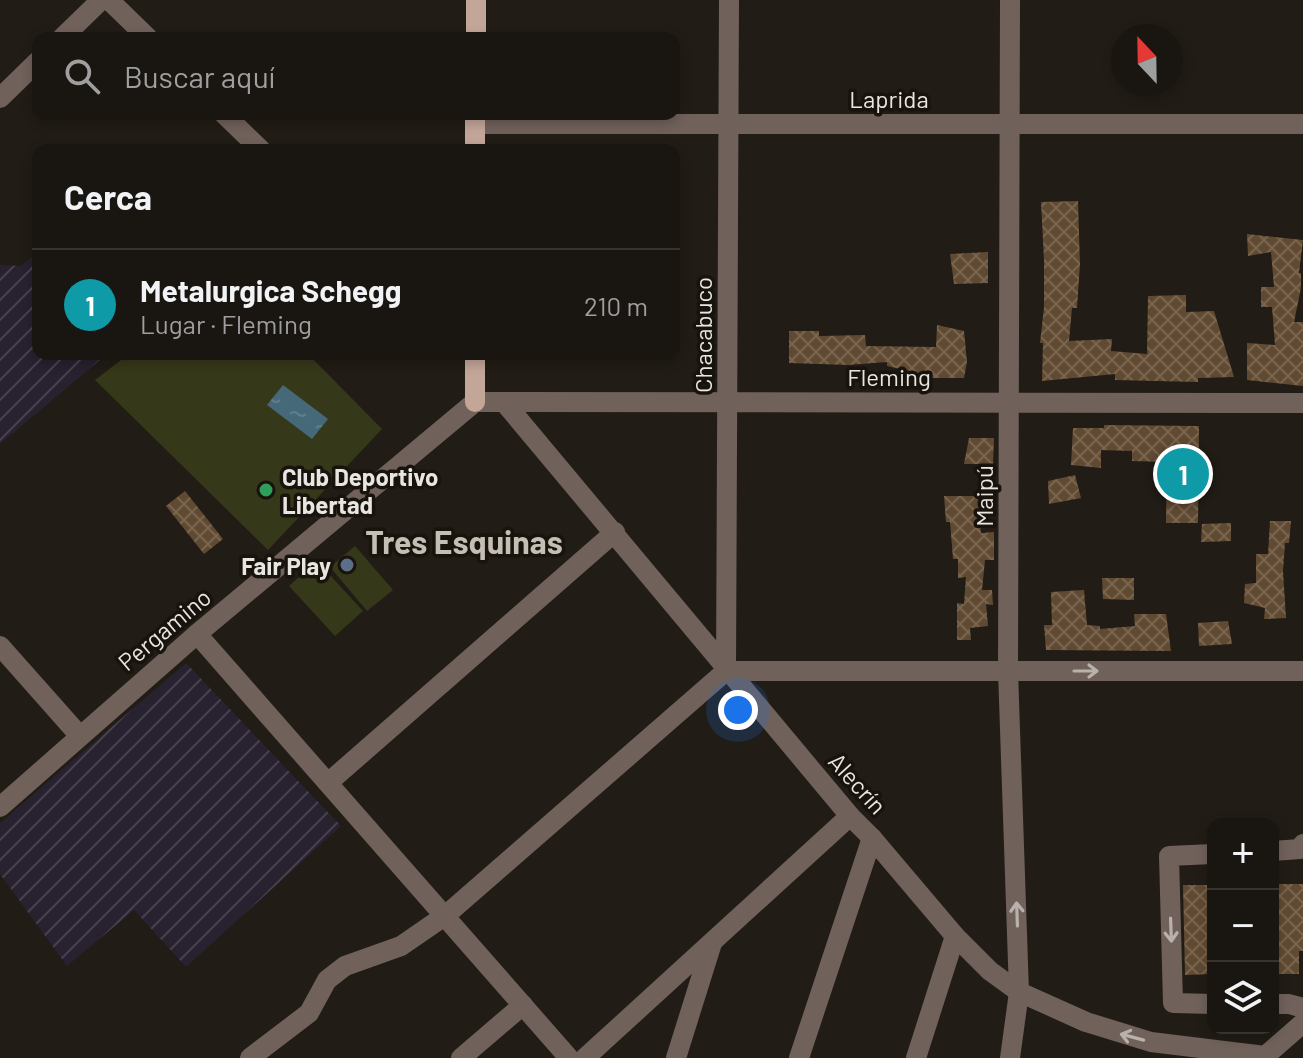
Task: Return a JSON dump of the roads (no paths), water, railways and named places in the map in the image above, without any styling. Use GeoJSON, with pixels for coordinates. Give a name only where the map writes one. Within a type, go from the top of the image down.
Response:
{"type":"FeatureCollection","features":[{"type":"Feature","properties":{"kind":"main road"},"geometry":{"type":"LineString","coordinates":[[476,0],[476,32]]}},
{"type":"Feature","properties":{"kind":"main road"},"geometry":{"type":"LineString","coordinates":[[475,120],[475,144]]}},
{"type":"Feature","properties":{"kind":"main road"},"geometry":{"type":"LineString","coordinates":[[475,360],[475,402]]}},
{"type":"Feature","properties":{"kind":"street"},"geometry":{"type":"LineString","coordinates":[[68,32],[101,0]]}},
{"type":"Feature","properties":{"kind":"street"},"geometry":{"type":"LineString","coordinates":[[109,0],[142,32]]}},
{"type":"Feature","properties":{"kind":"street","name":"Chacabuco"},"geometry":{"type":"LineString","coordinates":[[726,671],[729,0]]}},
{"type":"Feature","properties":{"kind":"street","name":"Maipú"},"geometry":{"type":"LineString","coordinates":[[1010,0],[1008,671],[1019,992],[1010,1058]]}},
{"type":"Feature","properties":{"kind":"street"},"geometry":{"type":"LineString","coordinates":[[0,98],[32,67]]}},
{"type":"Feature","properties":{"kind":"street"},"geometry":{"type":"LineString","coordinates":[[230,120],[255,144]]}},
{"type":"Feature","properties":{"kind":"street","name":"Laprida"},"geometry":{"type":"LineString","coordinates":[[526,120],[729,124],[1303,124]]}},
{"type":"Feature","properties":{"kind":"street","name":"Fleming"},"geometry":{"type":"LineString","coordinates":[[475,402],[1303,403]]}},
{"type":"Feature","properties":{"kind":"street","name":"Pergamino"},"geometry":{"type":"LineString","coordinates":[[0,807],[197,634],[475,402]]}},
{"type":"Feature","properties":{"kind":"street","name":"Alecrín"},"geometry":{"type":"LineString","coordinates":[[504,402],[615,532],[726,671],[955,936],[990,971],[1019,992],[1086,1022],[1151,1042],[1264,1057]]}},
{"type":"Feature","properties":{"kind":"street"},"geometry":{"type":"LineString","coordinates":[[329,782],[615,532]]}},
{"type":"Feature","properties":{"kind":"street"},"geometry":{"type":"LineString","coordinates":[[197,634],[569,1058]]}},
{"type":"Feature","properties":{"kind":"street"},"geometry":{"type":"LineString","coordinates":[[0,646],[79,735]]}},
{"type":"Feature","properties":{"kind":"street"},"geometry":{"type":"LineString","coordinates":[[250,1058],[309,1013],[327,980],[345,966],[401,946],[446,915],[726,671],[1303,671]]}},
{"type":"Feature","properties":{"kind":"street"},"geometry":{"type":"LineString","coordinates":[[585,1058],[850,816]]}},
{"type":"Feature","properties":{"kind":"street"},"geometry":{"type":"LineString","coordinates":[[799,1058],[872,838]]}},
{"type":"Feature","properties":{"kind":"street"},"geometry":{"type":"LineString","coordinates":[[1279,851],[1300,849],[1303,844]]}},
{"type":"Feature","properties":{"kind":"street"},"geometry":{"type":"LineString","coordinates":[[1207,854],[1169,856],[1173,1003],[1207,1004]]}},
{"type":"Feature","properties":{"kind":"street"},"geometry":{"type":"LineString","coordinates":[[916,1058],[955,936]]}},
{"type":"Feature","properties":{"kind":"street"},"geometry":{"type":"LineString","coordinates":[[676,1058],[713,939]]}},
{"type":"Feature","properties":{"kind":"street"},"geometry":{"type":"LineString","coordinates":[[1279,1004],[1303,1008]]}},
{"type":"Feature","properties":{"kind":"street"},"geometry":{"type":"LineString","coordinates":[[461,1058],[523,1005]]}},
{"type":"Feature","properties":{"kind":"street"},"geometry":{"type":"LineString","coordinates":[[1264,1057],[1303,1023]]}},
{"type":"Feature","properties":{"kind":"water"},"geometry":{"type":"Polygon","coordinates":[[[283,385],[328,419],[312,439],[267,405],[283,385]]]}},
{"type":"Feature","properties":{"kind":"place","name":"Metalurgica Schegg"},"geometry":{"type":"Point","coordinates":[1183,474]}},
{"type":"Feature","properties":{"kind":"place","name":"Club Deportivo Libertad"},"geometry":{"type":"Point","coordinates":[266,490]}},
{"type":"Feature","properties":{"kind":"place","name":"Fair Play"},"geometry":{"type":"Point","coordinates":[347,565]}},
{"type":"Feature","properties":{"kind":"district","name":"Tres Esquinas"},"geometry":{"type":"Point","coordinates":[464,541]}}]}
